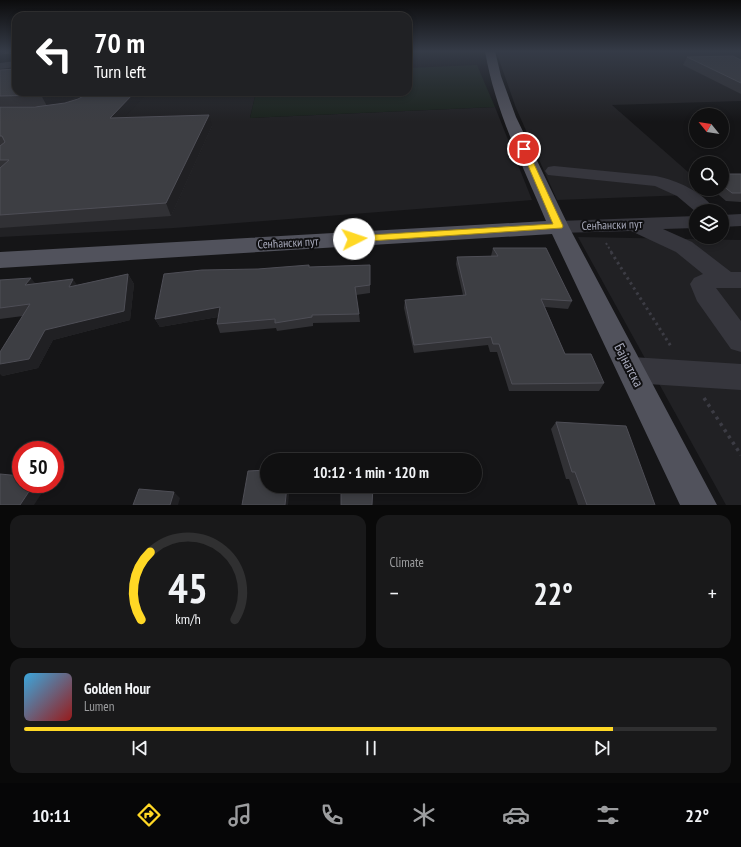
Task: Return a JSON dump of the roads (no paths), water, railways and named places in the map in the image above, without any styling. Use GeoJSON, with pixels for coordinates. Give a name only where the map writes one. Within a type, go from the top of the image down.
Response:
{"type":"FeatureCollection","features":[{"type":"Feature","properties":{"kind":"main road","name":"Бајнатска"},"geometry":{"type":"LineString","coordinates":[[495,75],[509,117],[559,226],[699,505]]}},
{"type":"Feature","properties":{"kind":"main road","name":"Сенћански пут"},"geometry":{"type":"LineString","coordinates":[[0,260],[559,226]]}},
{"type":"Feature","properties":{"kind":"street"},"geometry":{"type":"LineString","coordinates":[[0,76],[12,75]]}},
{"type":"Feature","properties":{"kind":"street"},"geometry":{"type":"LineString","coordinates":[[554,172],[656,181],[679,188],[698,204]]}},
{"type":"Feature","properties":{"kind":"street"},"geometry":{"type":"LineString","coordinates":[[729,221],[741,220]]}},
{"type":"Feature","properties":{"kind":"street","name":"Сенћански пут"},"geometry":{"type":"LineString","coordinates":[[559,226],[689,222]]}},
{"type":"Feature","properties":{"kind":"street"},"geometry":{"type":"LineString","coordinates":[[633,224],[684,248],[733,280]]}},
{"type":"Feature","properties":{"kind":"street"},"geometry":{"type":"LineString","coordinates":[[733,280],[705,281],[702,284],[703,289],[741,341]]}},
{"type":"Feature","properties":{"kind":"street"},"geometry":{"type":"LineString","coordinates":[[632,370],[741,377]]}}]}
